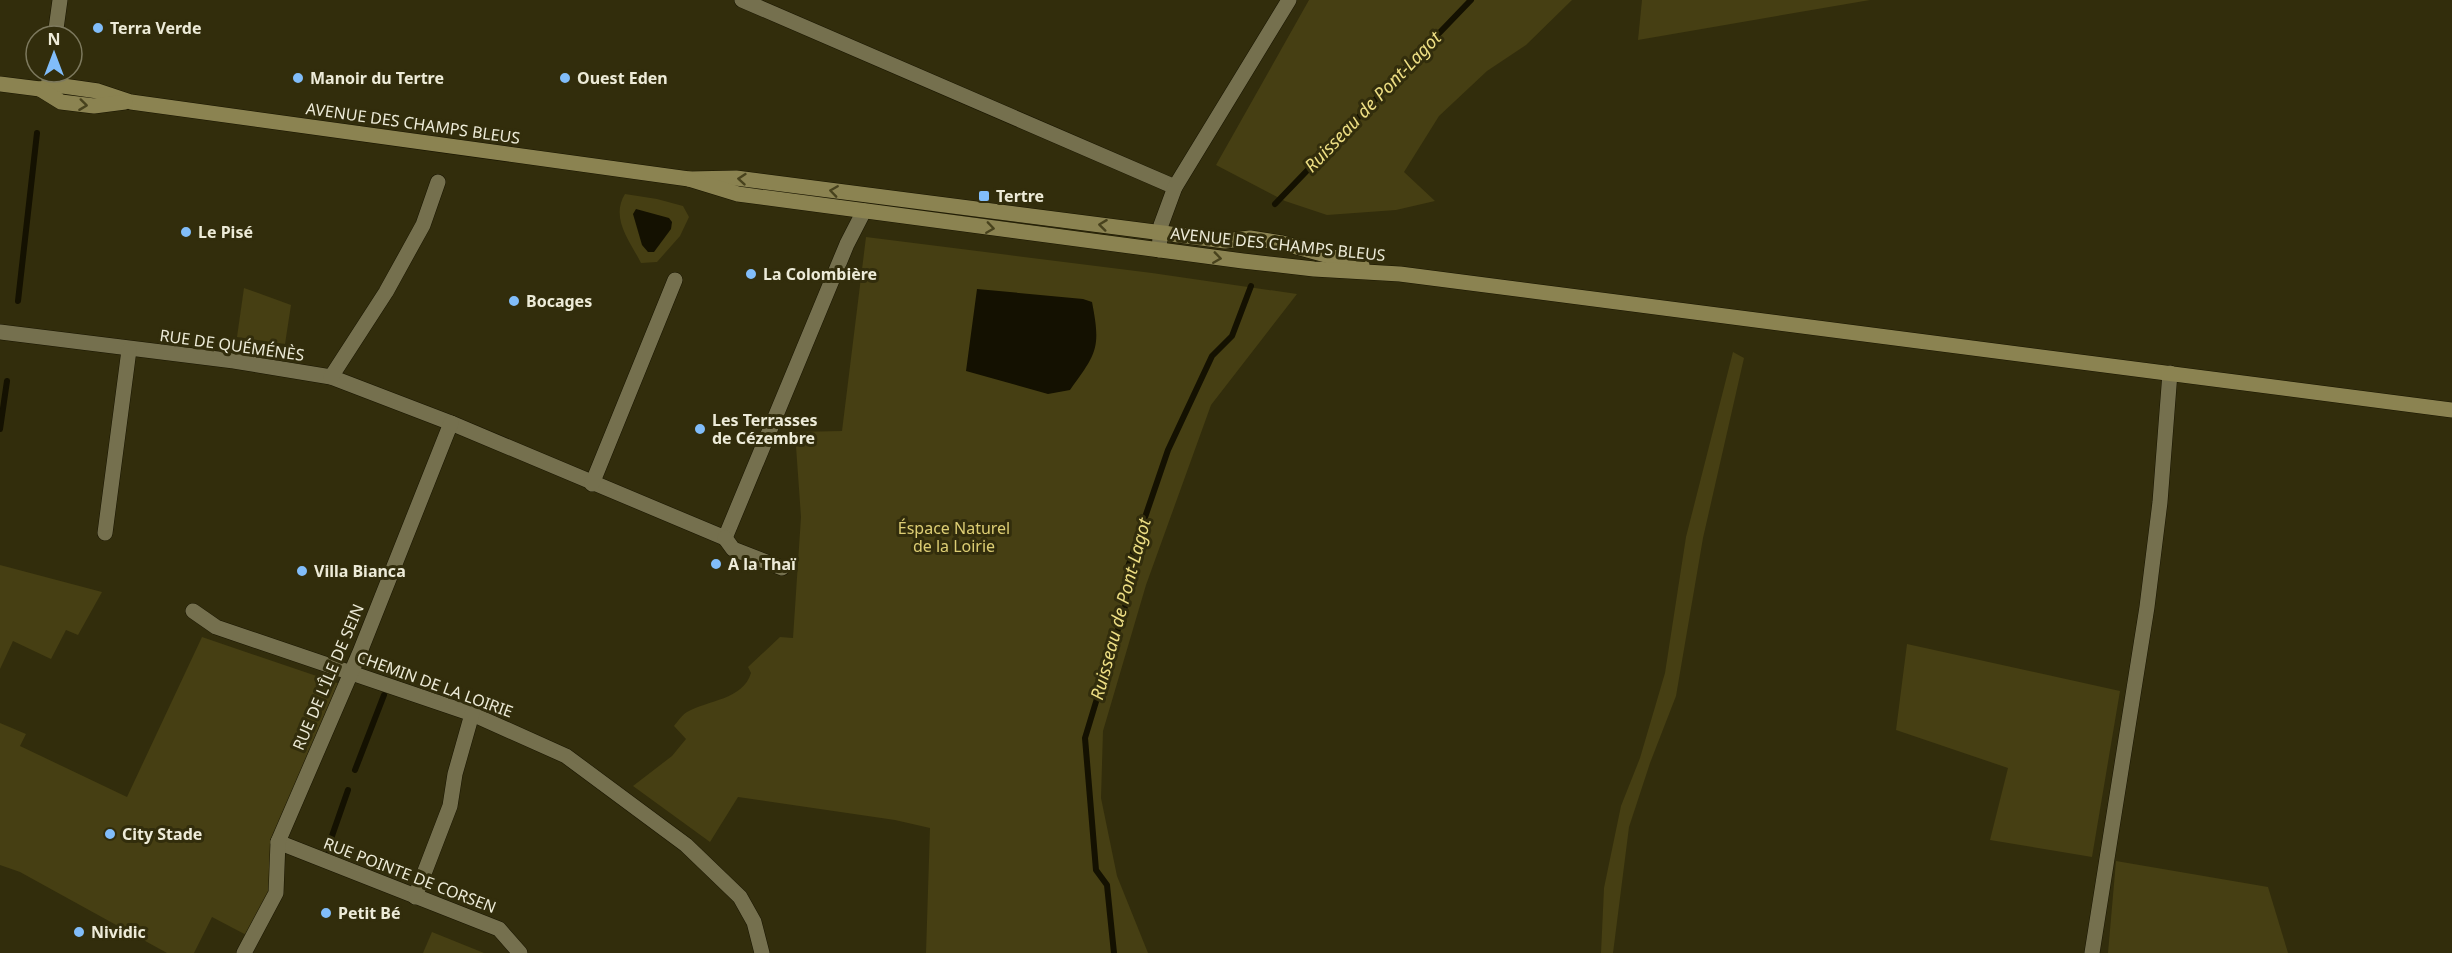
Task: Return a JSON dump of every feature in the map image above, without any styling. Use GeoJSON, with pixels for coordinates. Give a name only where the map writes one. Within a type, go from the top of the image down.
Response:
{"type":"FeatureCollection","features":[{"type":"Feature","properties":{"kind":"main road","name":"AVENUE DES CHAMPS BLEUS"},"geometry":{"type":"LineString","coordinates":[[0,84],[44,88],[61,102],[94,106],[130,102],[689,179],[736,178],[1225,241],[1250,238],[1282,243],[1400,274]]}},
{"type":"Feature","properties":{"kind":"main road","name":"AVENUE DES CHAMPS BLEUS"},"geometry":{"type":"LineString","coordinates":[[689,179],[738,194],[864,211],[1314,269],[1400,274]]}},
{"type":"Feature","properties":{"kind":"main road","name":"AVENUE DES CHAMPS BLEUS"},"geometry":{"type":"LineString","coordinates":[[864,211],[865,200],[891,204],[901,200]]}},
{"type":"Feature","properties":{"kind":"main road"},"geometry":{"type":"LineString","coordinates":[[1400,274],[2452,410]]}},
{"type":"Feature","properties":{"kind":"street"},"geometry":{"type":"LineString","coordinates":[[57,24],[60,0]]}},
{"type":"Feature","properties":{"kind":"street"},"geometry":{"type":"LineString","coordinates":[[742,0],[1175,187]]}},
{"type":"Feature","properties":{"kind":"street"},"geometry":{"type":"LineString","coordinates":[[1160,250],[1161,225],[1175,187],[1289,0]]}},
{"type":"Feature","properties":{"kind":"street"},"geometry":{"type":"LineString","coordinates":[[44,88],[46,84]]}},
{"type":"Feature","properties":{"kind":"street"},"geometry":{"type":"LineString","coordinates":[[331,377],[386,292],[423,225],[438,182]]}},
{"type":"Feature","properties":{"kind":"street"},"geometry":{"type":"LineString","coordinates":[[725,538],[847,244],[864,211]]}},
{"type":"Feature","properties":{"kind":"street"},"geometry":{"type":"LineString","coordinates":[[592,484],[675,280]]}},
{"type":"Feature","properties":{"kind":"street","name":"RUE DE QUÉMÉNÈS"},"geometry":{"type":"LineString","coordinates":[[0,332],[129,350],[234,361],[331,377],[451,423]]}},
{"type":"Feature","properties":{"kind":"street"},"geometry":{"type":"LineString","coordinates":[[105,533],[129,350]]}},
{"type":"Feature","properties":{"kind":"street"},"geometry":{"type":"LineString","coordinates":[[2092,953],[2146,607],[2160,502],[2170,373]]}},
{"type":"Feature","properties":{"kind":"street"},"geometry":{"type":"LineString","coordinates":[[451,423],[725,538],[733,549],[782,568]]}},
{"type":"Feature","properties":{"kind":"street","name":"RUE DE L'ÎLE DE SEIN"},"geometry":{"type":"LineString","coordinates":[[244,953],[276,893],[278,842],[360,652],[451,423]]}},
{"type":"Feature","properties":{"kind":"street","name":"CHEMIN DE LA LOIRIE"},"geometry":{"type":"LineString","coordinates":[[193,611],[216,627],[472,714],[566,756],[686,845],[740,897],[754,922],[762,953]]}},
{"type":"Feature","properties":{"kind":"street"},"geometry":{"type":"LineString","coordinates":[[415,897],[450,806],[455,774],[472,714]]}},
{"type":"Feature","properties":{"kind":"street","name":"RUE POINTE DE CORSEN"},"geometry":{"type":"LineString","coordinates":[[278,842],[499,929],[520,953]]}},
{"type":"Feature","properties":{"kind":"green space"},"geometry":{"type":"Polygon","coordinates":[[[1309,0],[1572,0],[1526,45],[1487,71],[1439,116],[1404,172],[1435,201],[1396,210],[1327,215],[1285,201],[1216,165],[1309,0]]]}},
{"type":"Feature","properties":{"kind":"green space"},"geometry":{"type":"Polygon","coordinates":[[[1642,0],[1870,0],[1638,40],[1642,0]]]}},
{"type":"Feature","properties":{"kind":"green space"},"geometry":{"type":"Polygon","coordinates":[[[625,194],[683,206],[689,217],[680,236],[657,262],[641,263],[627,238],[620,212],[625,194]]]}},
{"type":"Feature","properties":{"kind":"green space","name":"Éspace Naturel de la Loirie"},"geometry":{"type":"Polygon","coordinates":[[[866,237],[1152,273],[1297,294],[1211,405],[1146,585],[1103,731],[1101,798],[1117,876],[1148,953],[926,953],[930,828],[895,820],[738,797],[710,842],[633,786],[672,756],[686,739],[674,726],[683,715],[741,689],[751,673],[748,667],[780,637],[793,638],[801,517],[795,432],[842,431],[866,237]]]}},
{"type":"Feature","properties":{"kind":"green space"},"geometry":{"type":"Polygon","coordinates":[[[244,288],[291,305],[285,344],[237,337],[244,288]]]}},
{"type":"Feature","properties":{"kind":"green space"},"geometry":{"type":"Polygon","coordinates":[[[1733,352],[1744,358],[1703,538],[1676,696],[1650,763],[1629,827],[1613,953],[1601,953],[1604,888],[1621,806],[1640,758],[1665,673],[1686,537],[1733,352]]]}},
{"type":"Feature","properties":{"kind":"green space"},"geometry":{"type":"Polygon","coordinates":[[[0,565],[102,592],[78,635],[66,630],[51,659],[13,641],[0,669],[0,565]]]}},
{"type":"Feature","properties":{"kind":"green space"},"geometry":{"type":"Polygon","coordinates":[[[202,637],[346,686],[278,842],[276,893],[252,938],[212,917],[194,953],[167,953],[20,872],[0,865],[0,723],[26,734],[20,746],[127,797],[202,637]]]}},
{"type":"Feature","properties":{"kind":"green space"},"geometry":{"type":"Polygon","coordinates":[[[1907,644],[2120,691],[2092,857],[1990,840],[2008,768],[1896,730],[1907,644]]]}},
{"type":"Feature","properties":{"kind":"green space"},"geometry":{"type":"Polygon","coordinates":[[[2116,861],[2268,887],[2288,953],[2108,953],[2116,861]]]}},
{"type":"Feature","properties":{"kind":"green space"},"geometry":{"type":"Polygon","coordinates":[[[432,932],[484,953],[423,953],[432,932]]]}},
{"type":"Feature","properties":{"kind":"shaded area"},"geometry":{"type":"Polygon","coordinates":[[[636,209],[669,218],[672,222],[671,229],[654,252],[648,252],[642,245],[633,214],[636,209]]]}},
{"type":"Feature","properties":{"kind":"shaded area"},"geometry":{"type":"Polygon","coordinates":[[[977,289],[1083,299],[1092,302],[1096,330],[1094,349],[1086,367],[1070,390],[1048,394],[966,371],[977,289]]]}},
{"type":"Feature","properties":{"kind":"waterway","name":"Ruisseau de Pont-Lagot"},"geometry":{"type":"LineString","coordinates":[[1275,204],[1471,0]]}},
{"type":"Feature","properties":{"kind":"waterway"},"geometry":{"type":"LineString","coordinates":[[18,301],[37,133]]}},
{"type":"Feature","properties":{"kind":"waterway","name":"Ruisseau de Pont-Lagot"},"geometry":{"type":"LineString","coordinates":[[1114,953],[1107,885],[1096,870],[1085,738],[1126,603],[1128,567],[1168,450],[1212,356],[1232,336],[1251,286]]}},
{"type":"Feature","properties":{"kind":"waterway"},"geometry":{"type":"LineString","coordinates":[[0,429],[7,381]]}},
{"type":"Feature","properties":{"kind":"waterway"},"geometry":{"type":"LineString","coordinates":[[355,770],[384,695]]}},
{"type":"Feature","properties":{"kind":"waterway"},"geometry":{"type":"LineString","coordinates":[[326,853],[348,790]]}},
{"type":"Feature","properties":{"kind":"place","name":"Terra Verde"},"geometry":{"type":"Point","coordinates":[98,28]}},
{"type":"Feature","properties":{"kind":"place","name":"Manoir du Tertre"},"geometry":{"type":"Point","coordinates":[298,78]}},
{"type":"Feature","properties":{"kind":"place","name":"Ouest Eden"},"geometry":{"type":"Point","coordinates":[565,78]}},
{"type":"Feature","properties":{"kind":"place","name":"Tertre"},"geometry":{"type":"Point","coordinates":[984,196]}},
{"type":"Feature","properties":{"kind":"place","name":"Le Pisé"},"geometry":{"type":"Point","coordinates":[186,232]}},
{"type":"Feature","properties":{"kind":"place","name":"La Colombière"},"geometry":{"type":"Point","coordinates":[751,274]}},
{"type":"Feature","properties":{"kind":"place","name":"Bocages"},"geometry":{"type":"Point","coordinates":[514,301]}},
{"type":"Feature","properties":{"kind":"place","name":"Les Terrasses de Cézembre"},"geometry":{"type":"Point","coordinates":[700,429]}},
{"type":"Feature","properties":{"kind":"place","name":"A la Thaï"},"geometry":{"type":"Point","coordinates":[716,564]}},
{"type":"Feature","properties":{"kind":"place","name":"Villa Bianca"},"geometry":{"type":"Point","coordinates":[302,571]}},
{"type":"Feature","properties":{"kind":"place","name":"City Stade"},"geometry":{"type":"Point","coordinates":[110,834]}},
{"type":"Feature","properties":{"kind":"place","name":"Petit Bé"},"geometry":{"type":"Point","coordinates":[326,913]}},
{"type":"Feature","properties":{"kind":"place","name":"Nividic"},"geometry":{"type":"Point","coordinates":[79,932]}}]}
